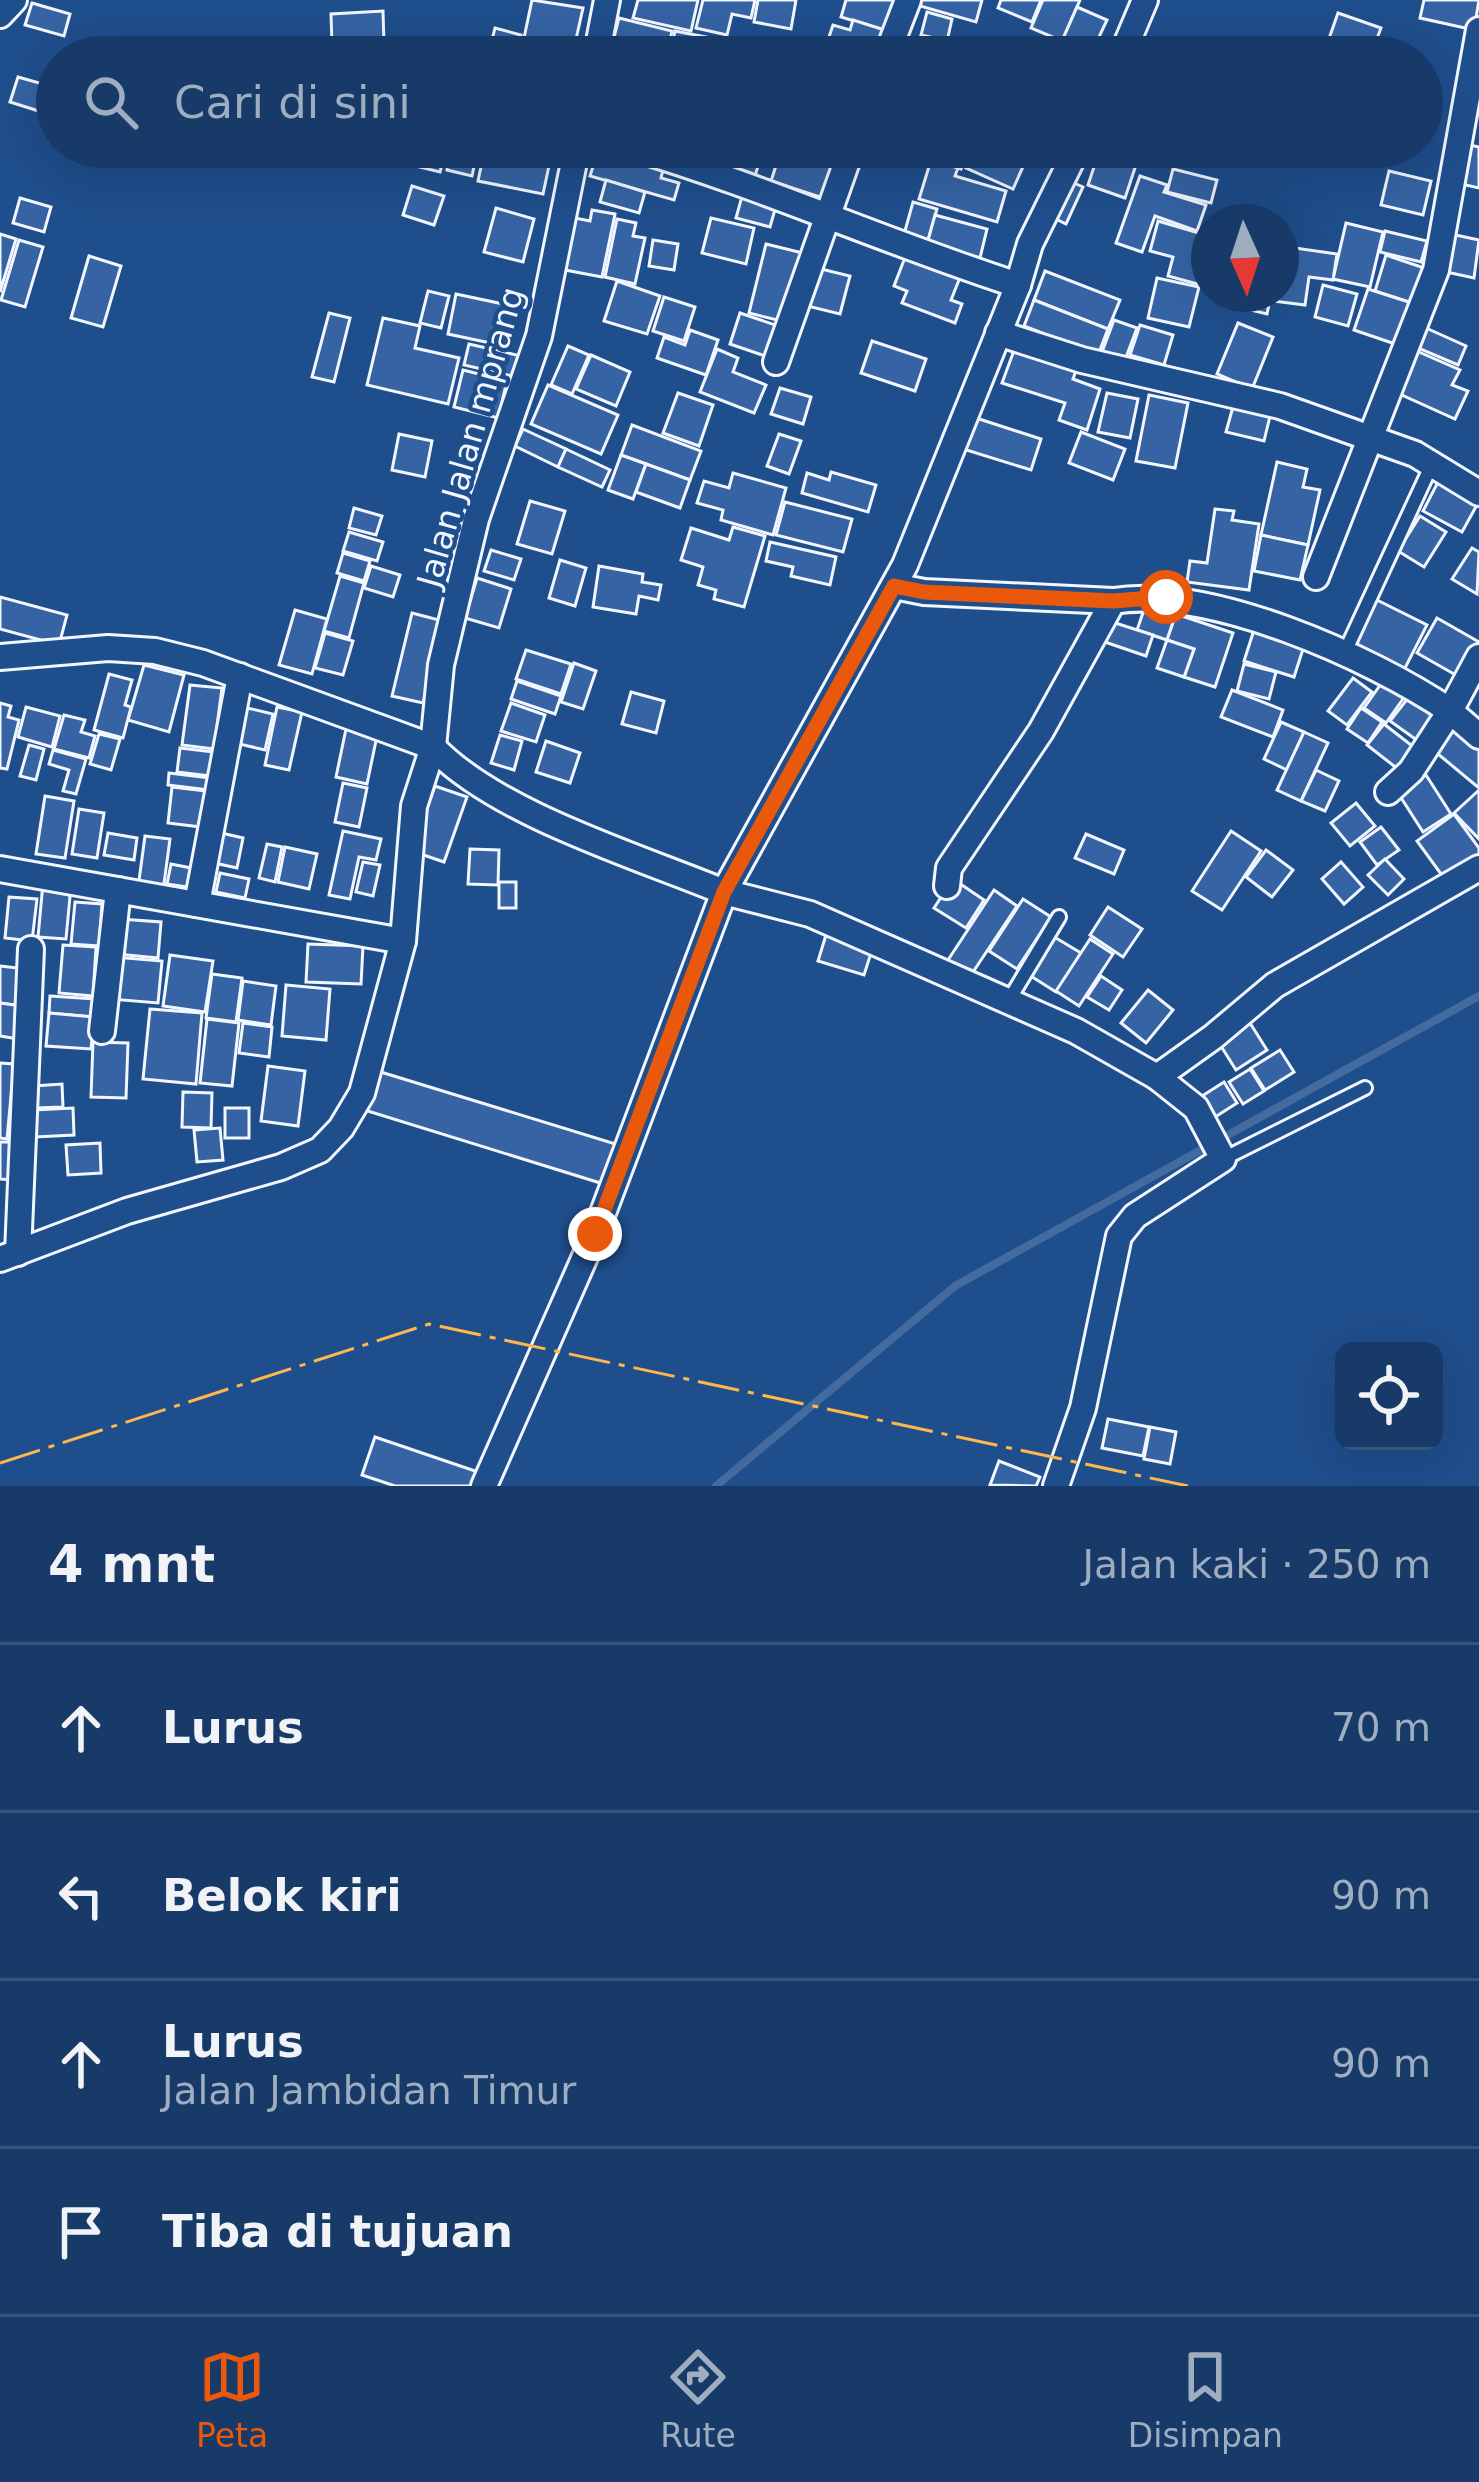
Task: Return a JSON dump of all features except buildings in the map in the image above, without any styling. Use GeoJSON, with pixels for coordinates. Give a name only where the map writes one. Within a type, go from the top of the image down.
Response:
{"type":"FeatureCollection","features":[{"type":"Feature","properties":{"kind":"street"},"geometry":{"type":"LineString","coordinates":[[0,15],[14,0]]}},
{"type":"Feature","properties":{"kind":"street"},"geometry":{"type":"LineString","coordinates":[[600,36],[608,0]]}},
{"type":"Feature","properties":{"kind":"street"},"geometry":{"type":"LineString","coordinates":[[894,36],[908,0]]}},
{"type":"Feature","properties":{"kind":"street"},"geometry":{"type":"LineString","coordinates":[[1129,36],[1144,0]]}},
{"type":"Feature","properties":{"kind":"street"},"geometry":{"type":"LineString","coordinates":[[1316,578],[1436,270],[1479,30]]}},
{"type":"Feature","properties":{"kind":"street","name":"Jalan Jalan mprang"},"geometry":{"type":"LineString","coordinates":[[9,1256],[128,1211],[281,1167],[320,1150],[341,1128],[362,1093],[403,941],[414,806],[433,746],[441,665],[476,519],[539,336],[573,168]]}},
{"type":"Feature","properties":{"kind":"street"},"geometry":{"type":"LineString","coordinates":[[697,168],[1018,285]]}},
{"type":"Feature","properties":{"kind":"street"},"geometry":{"type":"LineString","coordinates":[[776,362],[844,168]]}},
{"type":"Feature","properties":{"kind":"street"},"geometry":{"type":"LineString","coordinates":[[484,1486],[595,1234],[724,892],[894,586],[1018,285],[1030,244],[1068,168]]}},
{"type":"Feature","properties":{"kind":"street"},"geometry":{"type":"LineString","coordinates":[[998,333],[1082,360],[1280,406],[1374,438],[1432,464],[1479,494]]}},
{"type":"Feature","properties":{"kind":"street"},"geometry":{"type":"LineString","coordinates":[[894,586],[924,592],[1113,601],[1166,597],[1201,604],[1344,654],[1422,692],[1479,736]]}},
{"type":"Feature","properties":{"kind":"street"},"geometry":{"type":"LineString","coordinates":[[947,886],[949,868],[1041,730],[1113,601]]}},
{"type":"Feature","properties":{"kind":"street"},"geometry":{"type":"LineString","coordinates":[[0,657],[108,648],[155,651],[240,676],[433,746],[452,767],[501,796],[724,892],[810,914],[1076,1031],[1157,1077],[1196,1108],[1220,1150],[1136,1216],[1119,1236],[1083,1408],[1056,1486]]}},
{"type":"Feature","properties":{"kind":"street"},"geometry":{"type":"LineString","coordinates":[[1388,792],[1411,772],[1479,657]]}},
{"type":"Feature","properties":{"kind":"street"},"geometry":{"type":"LineString","coordinates":[[197,904],[240,676]]}},
{"type":"Feature","properties":{"kind":"street"},"geometry":{"type":"LineString","coordinates":[[0,868],[403,941]]}},
{"type":"Feature","properties":{"kind":"street"},"geometry":{"type":"LineString","coordinates":[[1157,1077],[1275,986],[1479,868]]}},
{"type":"Feature","properties":{"kind":"street"},"geometry":{"type":"LineString","coordinates":[[103,1031],[118,890]]}},
{"type":"Feature","properties":{"kind":"street"},"geometry":{"type":"LineString","coordinates":[[9,1256],[31,949]]}},
{"type":"Feature","properties":{"kind":"lane"},"geometry":{"type":"LineString","coordinates":[[1344,654],[1432,464]]}},
{"type":"Feature","properties":{"kind":"lane"},"geometry":{"type":"LineString","coordinates":[[1009,1000],[1059,916]]}},
{"type":"Feature","properties":{"kind":"lane"},"geometry":{"type":"LineString","coordinates":[[1220,1150],[1365,1088]]}},
{"type":"Feature","properties":{"kind":"waterway"},"geometry":{"type":"LineString","coordinates":[[716,1486],[955,1286],[1479,996]]}},
{"type":"Feature","properties":{"kind":"power"},"geometry":{"type":"LineString","coordinates":[[0,1463],[429,1324],[1188,1486]]}},
{"type":"Feature","properties":{"kind":"route"},"geometry":{"type":"LineString","coordinates":[[595,1234],[724,892],[894,586],[924,592],[1113,601],[1166,597]]}}]}
